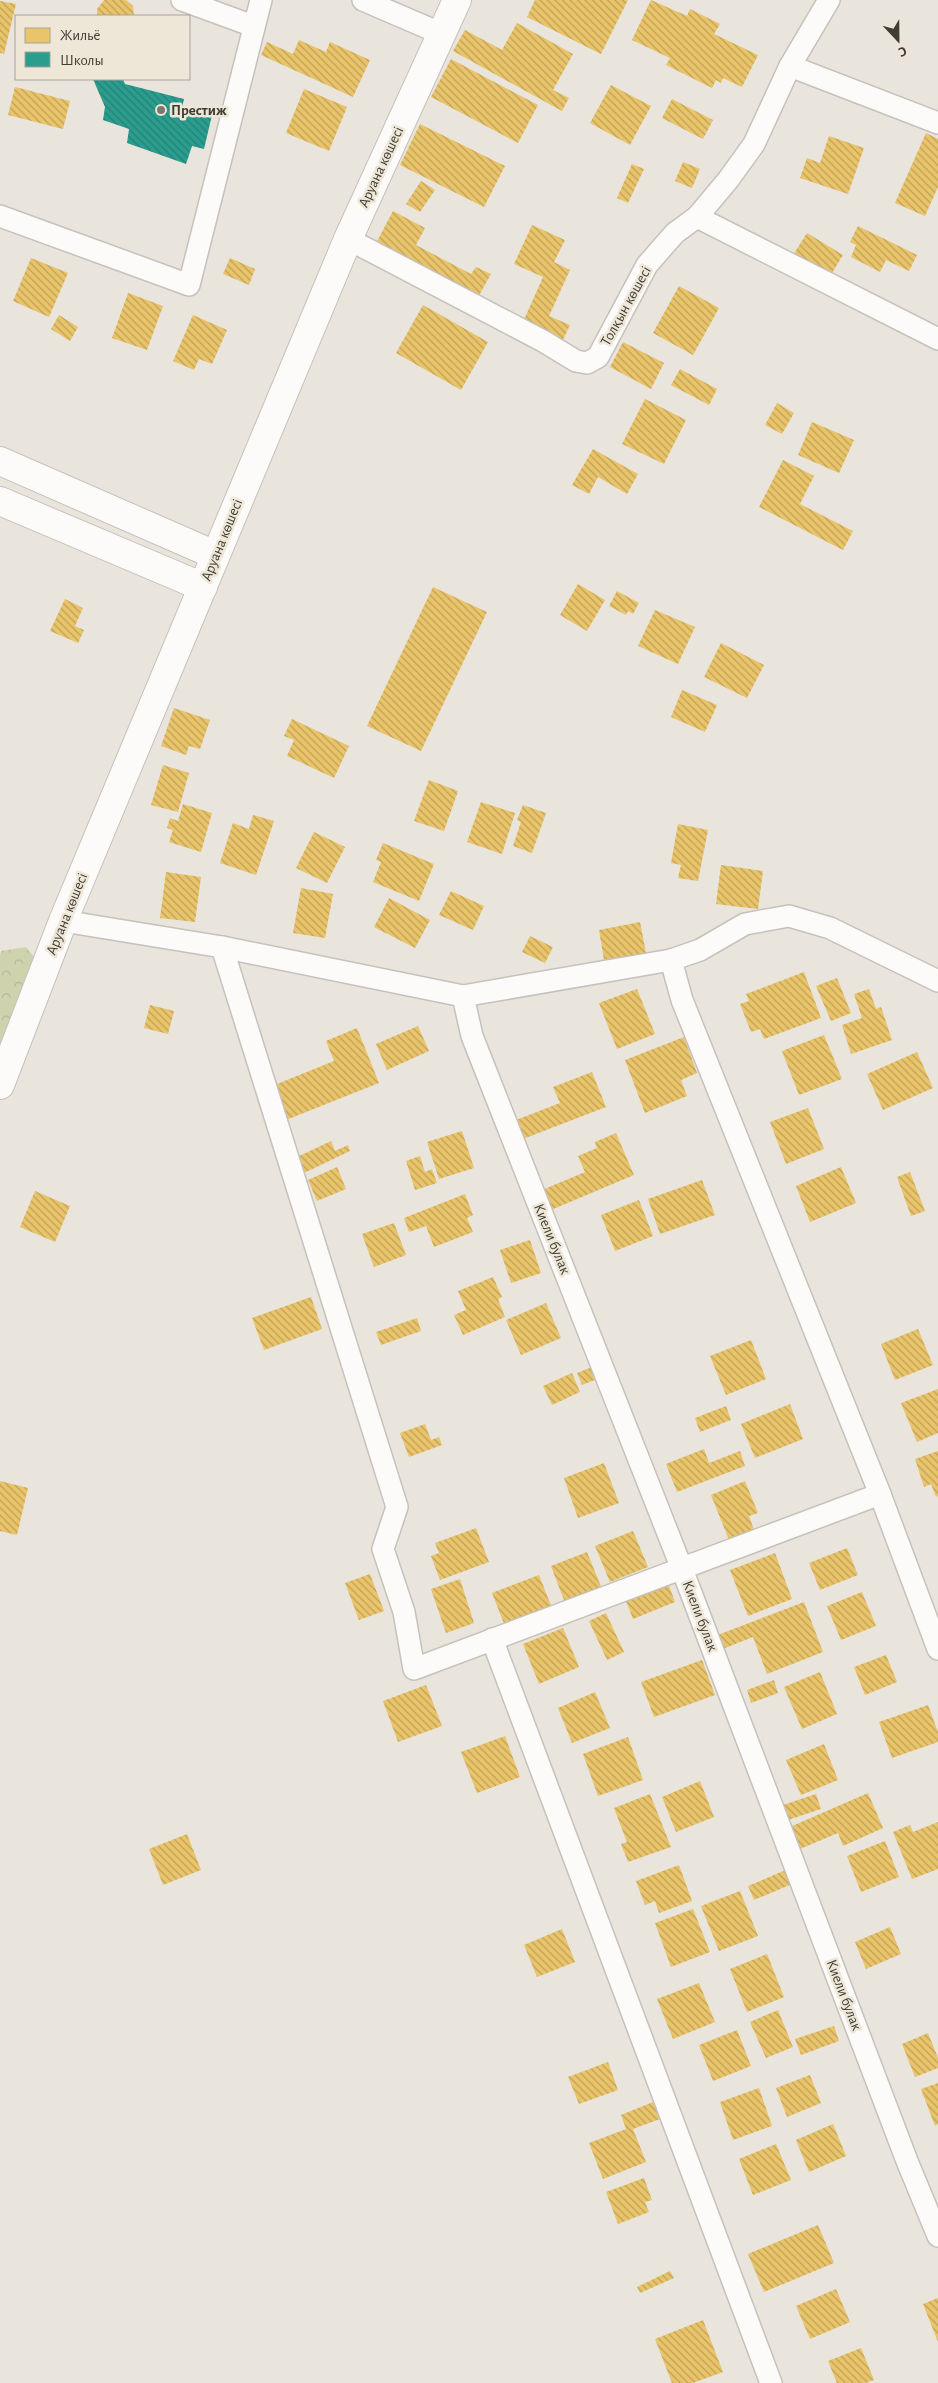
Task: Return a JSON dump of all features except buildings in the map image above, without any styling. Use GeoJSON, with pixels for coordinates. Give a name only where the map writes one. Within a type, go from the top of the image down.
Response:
{"type":"FeatureCollection","features":[{"type":"Feature","properties":{"kind":"street"},"geometry":{"type":"LineString","coordinates":[[182,0],[253,26]]}},
{"type":"Feature","properties":{"kind":"street"},"geometry":{"type":"LineString","coordinates":[[0,216],[189,285],[260,0]]}},
{"type":"Feature","properties":{"kind":"street"},"geometry":{"type":"LineString","coordinates":[[363,0],[442,34]]}},
{"type":"Feature","properties":{"kind":"street","name":"Аруана көшесі"},"geometry":{"type":"LineString","coordinates":[[0,1084],[63,922],[203,587],[215,554],[348,239],[457,0]]}},
{"type":"Feature","properties":{"kind":"street","name":"Толқын көшесі"},"geometry":{"type":"LineString","coordinates":[[348,239],[543,341],[576,361],[587,363],[598,357],[647,265],[675,233],[697,217],[728,180],[754,144],[790,66],[830,0]]}},
{"type":"Feature","properties":{"kind":"street"},"geometry":{"type":"LineString","coordinates":[[790,66],[938,123]]}},
{"type":"Feature","properties":{"kind":"street"},"geometry":{"type":"LineString","coordinates":[[697,217],[938,339]]}},
{"type":"Feature","properties":{"kind":"street"},"geometry":{"type":"LineString","coordinates":[[0,461],[215,554]]}},
{"type":"Feature","properties":{"kind":"street"},"geometry":{"type":"LineString","coordinates":[[0,501],[203,587]]}},
{"type":"Feature","properties":{"kind":"street"},"geometry":{"type":"LineString","coordinates":[[63,922],[222,946],[463,996],[671,960],[700,950],[745,924],[789,916],[830,928],[938,981]]}},
{"type":"Feature","properties":{"kind":"street"},"geometry":{"type":"LineString","coordinates":[[222,946],[397,1507],[383,1549],[404,1612],[414,1668],[880,1494]]}},
{"type":"Feature","properties":{"kind":"street"},"geometry":{"type":"LineString","coordinates":[[671,960],[682,1000],[880,1494],[938,1649]]}},
{"type":"Feature","properties":{"kind":"street","name":"Киели булак"},"geometry":{"type":"LineString","coordinates":[[463,996],[472,1036],[682,1569],[907,2161],[938,2236]]}},
{"type":"Feature","properties":{"kind":"street"},"geometry":{"type":"LineString","coordinates":[[492,1639],[771,2383]]}},
{"type":"Feature","properties":{"kind":"green space"},"geometry":{"type":"Polygon","coordinates":[[[26,947],[39,963],[0,1062],[0,955],[1,951],[26,947]]]}},
{"type":"Feature","properties":{"kind":"place","name":"Престиж"},"geometry":{"type":"Point","coordinates":[161,110]}}]}
